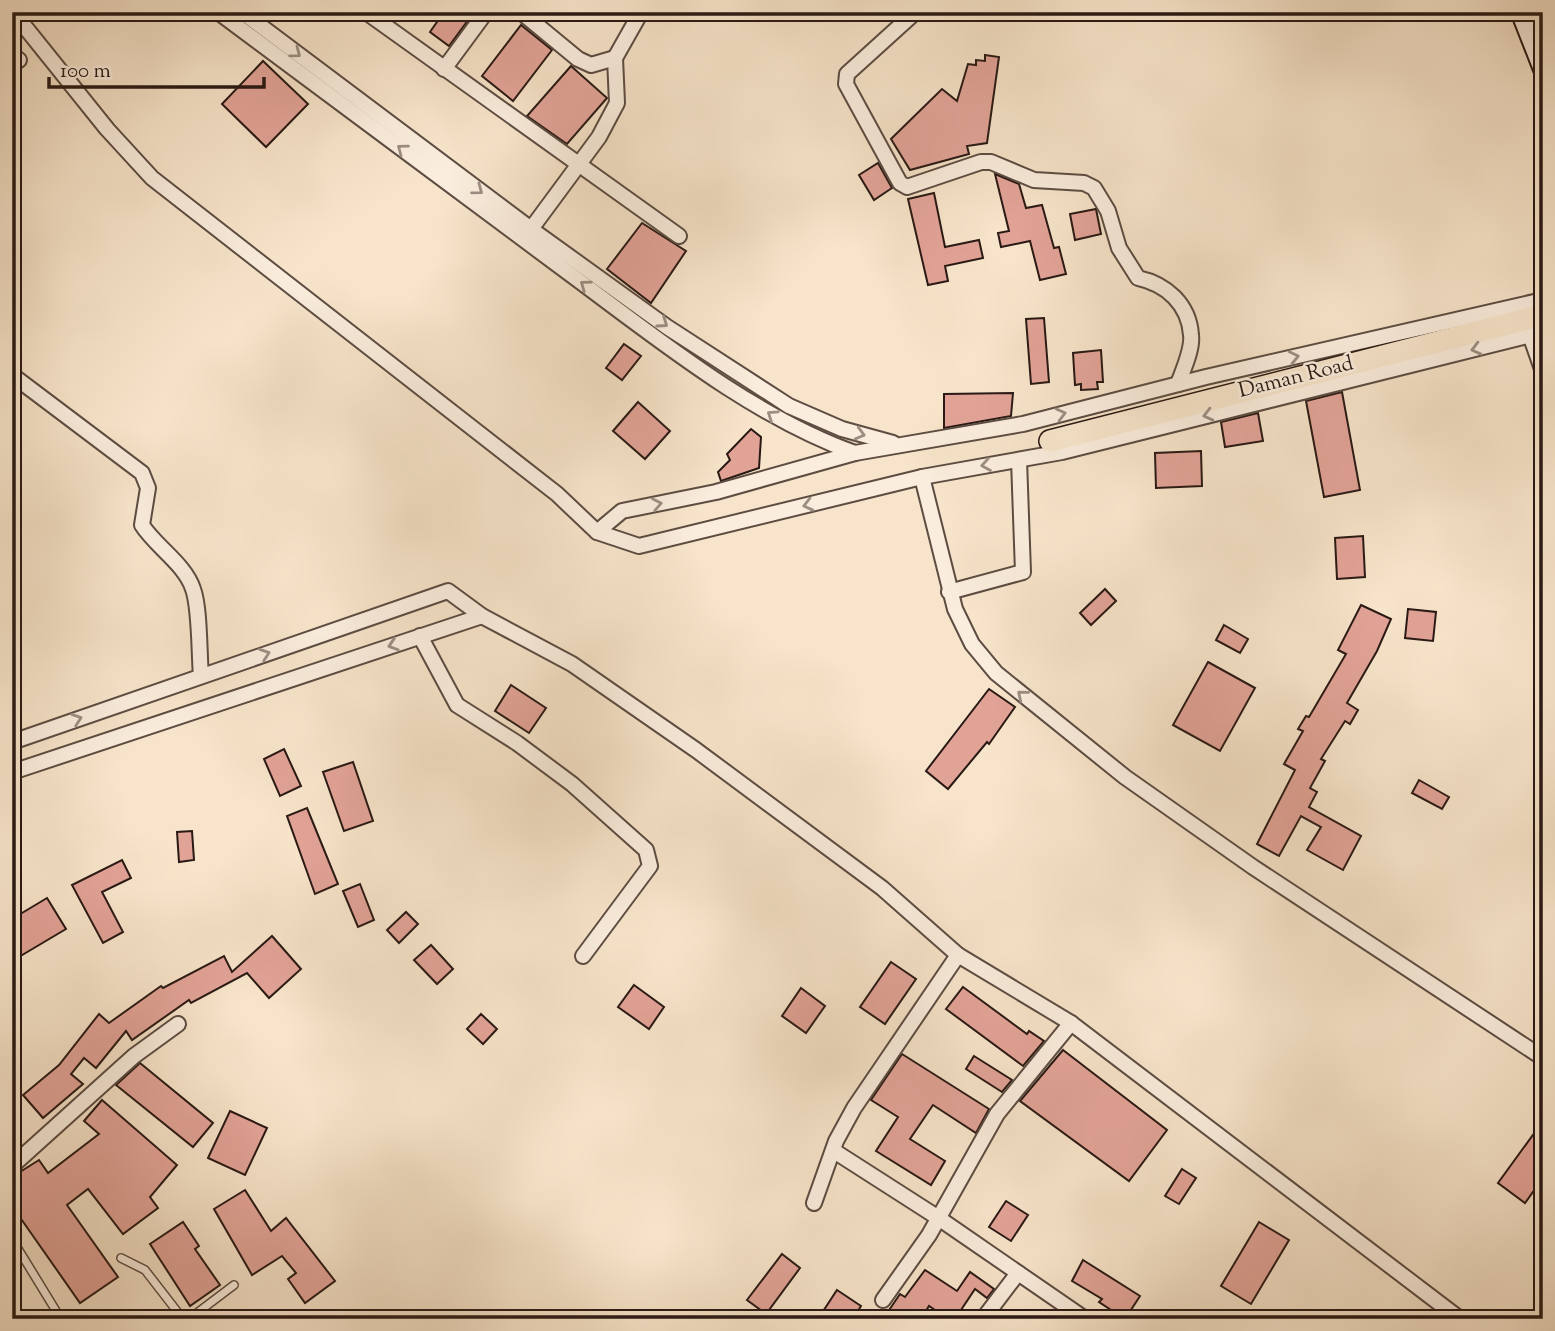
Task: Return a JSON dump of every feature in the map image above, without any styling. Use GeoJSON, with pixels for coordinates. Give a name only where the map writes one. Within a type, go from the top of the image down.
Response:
{"type":"FeatureCollection","features":[{"type":"Feature","properties":{"kind":"main road","name":"Daman Road"},"geometry":{"type":"LineString","coordinates":[[1050,441],[1543,315]]}},
{"type":"Feature","properties":{"kind":"street"},"geometry":{"type":"LineString","coordinates":[[13,12],[107,130],[152,178],[557,494],[597,532],[639,546],[922,477],[1062,452],[1536,334],[1543,372]]}},
{"type":"Feature","properties":{"kind":"street"},"geometry":{"type":"LineString","coordinates":[[242,12],[370,117],[668,345],[782,421],[816,439],[855,453]]}},
{"type":"Feature","properties":{"kind":"street"},"geometry":{"type":"LineString","coordinates":[[366,12],[679,236]]}},
{"type":"Feature","properties":{"kind":"street"},"geometry":{"type":"LineString","coordinates":[[444,69],[486,12]]}},
{"type":"Feature","properties":{"kind":"street"},"geometry":{"type":"LineString","coordinates":[[521,12],[578,59],[592,65],[615,58]]}},
{"type":"Feature","properties":{"kind":"street"},"geometry":{"type":"LineString","coordinates":[[531,229],[599,137],[617,103],[615,58],[641,12]]}},
{"type":"Feature","properties":{"kind":"street"},"geometry":{"type":"LineString","coordinates":[[1521,12],[1543,68]]}},
{"type":"Feature","properties":{"kind":"street"},"geometry":{"type":"LineString","coordinates":[[221,13],[667,327],[789,406],[842,429],[898,444]]}},
{"type":"Feature","properties":{"kind":"street"},"geometry":{"type":"LineString","coordinates":[[912,13],[847,74],[846,84],[900,183],[908,187],[982,162],[991,162],[1034,180],[1084,183],[1094,188],[1108,211],[1128,265],[1138,278],[1157,282],[1172,293],[1186,313],[1192,337],[1178,384]]}},
{"type":"Feature","properties":{"kind":"street"},"geometry":{"type":"LineString","coordinates":[[597,532],[622,511],[716,492],[855,453],[1023,424],[1178,384],[1543,300]]}},
{"type":"Feature","properties":{"kind":"street"},"geometry":{"type":"LineString","coordinates":[[12,375],[142,473],[148,488],[142,526],[152,541],[175,562],[193,588],[201,676]]}},
{"type":"Feature","properties":{"kind":"street"},"geometry":{"type":"LineString","coordinates":[[949,592],[1023,572],[1019,460]]}},
{"type":"Feature","properties":{"kind":"street"},"geometry":{"type":"LineString","coordinates":[[922,477],[949,592],[963,627],[986,662],[1125,778],[1253,867],[1543,1058]]}},
{"type":"Feature","properties":{"kind":"street"},"geometry":{"type":"LineString","coordinates":[[12,742],[448,591],[482,616],[572,664],[695,750],[882,888],[958,955],[1071,1023],[1460,1319]]}},
{"type":"Feature","properties":{"kind":"street"},"geometry":{"type":"LineString","coordinates":[[12,772],[482,616]]}},
{"type":"Feature","properties":{"kind":"street"},"geometry":{"type":"LineString","coordinates":[[420,636],[457,705],[517,743],[572,784],[646,850],[650,866],[583,956]]}},
{"type":"Feature","properties":{"kind":"street"},"geometry":{"type":"LineString","coordinates":[[814,1203],[836,1141],[854,1108],[958,955]]}},
{"type":"Feature","properties":{"kind":"street"},"geometry":{"type":"LineString","coordinates":[[883,1300],[929,1235],[997,1114],[1071,1023]]}},
{"type":"Feature","properties":{"kind":"street"},"geometry":{"type":"LineString","coordinates":[[12,1166],[134,1056],[178,1024]]}},
{"type":"Feature","properties":{"kind":"street"},"geometry":{"type":"LineString","coordinates":[[834,1151],[937,1217],[1085,1319]]}},
{"type":"Feature","properties":{"kind":"street"},"geometry":{"type":"LineString","coordinates":[[983,1319],[1018,1273]]}},
{"type":"Feature","properties":{"kind":"lane"},"geometry":{"type":"LineString","coordinates":[[12,1239],[61,1319]]}},
{"type":"Feature","properties":{"kind":"lane"},"geometry":{"type":"LineString","coordinates":[[121,1258],[145,1270],[183,1319]]}},
{"type":"Feature","properties":{"kind":"lane"},"geometry":{"type":"LineString","coordinates":[[189,1319],[234,1285]]}},
{"type":"Feature","properties":{"kind":"building"},"geometry":{"type":"Polygon","coordinates":[[[444,12],[474,12],[449,46],[430,32],[444,12]]]}},
{"type":"Feature","properties":{"kind":"building"},"geometry":{"type":"Polygon","coordinates":[[[521,25],[552,50],[513,101],[482,76],[521,25]]]}},
{"type":"Feature","properties":{"kind":"building"},"geometry":{"type":"Polygon","coordinates":[[[985,55],[999,57],[987,143],[967,146],[969,154],[910,170],[891,139],[942,89],[957,101],[968,64],[976,65],[976,60],[985,61],[985,55]]]}},
{"type":"Feature","properties":{"kind":"building"},"geometry":{"type":"Polygon","coordinates":[[[263,61],[308,104],[266,147],[222,104],[263,61]]]}},
{"type":"Feature","properties":{"kind":"building"},"geometry":{"type":"Polygon","coordinates":[[[571,66],[607,98],[567,144],[527,116],[571,66]]]}},
{"type":"Feature","properties":{"kind":"building"},"geometry":{"type":"Polygon","coordinates":[[[878,163],[892,188],[874,200],[859,175],[878,163]]]}},
{"type":"Feature","properties":{"kind":"building"},"geometry":{"type":"Polygon","coordinates":[[[995,174],[1019,184],[1026,208],[1042,205],[1054,248],[1059,247],[1066,274],[1040,280],[1030,241],[1001,247],[998,233],[1009,231],[995,174]]]}},
{"type":"Feature","properties":{"kind":"building"},"geometry":{"type":"Polygon","coordinates":[[[934,193],[945,247],[979,240],[983,258],[945,266],[948,281],[928,285],[908,199],[934,193]]]}},
{"type":"Feature","properties":{"kind":"building"},"geometry":{"type":"Polygon","coordinates":[[[1096,209],[1101,234],[1075,240],[1070,214],[1096,209]]]}},
{"type":"Feature","properties":{"kind":"building"},"geometry":{"type":"Polygon","coordinates":[[[642,223],[686,251],[651,303],[607,269],[642,223]]]}},
{"type":"Feature","properties":{"kind":"building"},"geometry":{"type":"Polygon","coordinates":[[[1044,318],[1049,382],[1031,384],[1026,319],[1044,318]]]}},
{"type":"Feature","properties":{"kind":"building"},"geometry":{"type":"Polygon","coordinates":[[[624,344],[641,356],[622,380],[606,368],[624,344]]]}},
{"type":"Feature","properties":{"kind":"building"},"geometry":{"type":"Polygon","coordinates":[[[1101,350],[1103,382],[1097,382],[1098,389],[1081,390],[1081,384],[1075,385],[1073,353],[1101,350]]]}},
{"type":"Feature","properties":{"kind":"building"},"geometry":{"type":"Polygon","coordinates":[[[1342,392],[1360,490],[1324,497],[1306,401],[1342,392]]]}},
{"type":"Feature","properties":{"kind":"building"},"geometry":{"type":"Polygon","coordinates":[[[1013,393],[1011,416],[944,428],[944,394],[1013,393]]]}},
{"type":"Feature","properties":{"kind":"building"},"geometry":{"type":"Polygon","coordinates":[[[638,402],[670,431],[645,459],[613,431],[638,402]]]}},
{"type":"Feature","properties":{"kind":"building"},"geometry":{"type":"Polygon","coordinates":[[[1258,413],[1263,441],[1225,447],[1221,422],[1258,413]]]}},
{"type":"Feature","properties":{"kind":"building"},"geometry":{"type":"Polygon","coordinates":[[[751,429],[761,437],[759,468],[721,481],[718,472],[730,460],[727,454],[751,429]]]}},
{"type":"Feature","properties":{"kind":"building"},"geometry":{"type":"Polygon","coordinates":[[[1201,451],[1202,486],[1156,488],[1155,453],[1201,451]]]}},
{"type":"Feature","properties":{"kind":"building"},"geometry":{"type":"Polygon","coordinates":[[[1363,536],[1365,577],[1337,579],[1335,538],[1363,536]]]}},
{"type":"Feature","properties":{"kind":"building"},"geometry":{"type":"Polygon","coordinates":[[[1105,589],[1116,601],[1091,625],[1080,613],[1105,589]]]}},
{"type":"Feature","properties":{"kind":"building"},"geometry":{"type":"Polygon","coordinates":[[[1361,605],[1391,619],[1377,651],[1347,703],[1358,710],[1350,724],[1345,721],[1321,759],[1325,761],[1310,788],[1317,792],[1309,807],[1361,836],[1343,870],[1307,850],[1321,827],[1301,816],[1279,856],[1257,844],[1295,770],[1284,764],[1303,731],[1298,729],[1306,716],[1309,717],[1346,654],[1338,650],[1361,605]]]}},
{"type":"Feature","properties":{"kind":"building"},"geometry":{"type":"Polygon","coordinates":[[[1408,609],[1436,612],[1433,641],[1405,638],[1408,609]]]}},
{"type":"Feature","properties":{"kind":"building"},"geometry":{"type":"Polygon","coordinates":[[[1224,625],[1248,639],[1240,653],[1216,640],[1224,625]]]}},
{"type":"Feature","properties":{"kind":"building"},"geometry":{"type":"Polygon","coordinates":[[[1208,662],[1255,688],[1220,751],[1173,725],[1208,662]]]}},
{"type":"Feature","properties":{"kind":"building"},"geometry":{"type":"Polygon","coordinates":[[[511,685],[546,708],[529,733],[495,711],[511,685]]]}},
{"type":"Feature","properties":{"kind":"building"},"geometry":{"type":"Polygon","coordinates":[[[989,689],[1015,707],[989,744],[987,742],[948,789],[926,771],[989,689]]]}},
{"type":"Feature","properties":{"kind":"building"},"geometry":{"type":"Polygon","coordinates":[[[284,749],[301,786],[280,796],[264,759],[284,749]]]}},
{"type":"Feature","properties":{"kind":"building"},"geometry":{"type":"Polygon","coordinates":[[[353,762],[373,821],[344,831],[323,772],[353,762]]]}},
{"type":"Feature","properties":{"kind":"building"},"geometry":{"type":"Polygon","coordinates":[[[1419,780],[1449,797],[1442,809],[1412,793],[1419,780]]]}},
{"type":"Feature","properties":{"kind":"building"},"geometry":{"type":"Polygon","coordinates":[[[307,808],[338,884],[315,894],[287,816],[307,808]]]}},
{"type":"Feature","properties":{"kind":"building"},"geometry":{"type":"Polygon","coordinates":[[[192,831],[194,860],[179,862],[177,832],[192,831]]]}},
{"type":"Feature","properties":{"kind":"building"},"geometry":{"type":"Polygon","coordinates":[[[122,860],[131,878],[102,892],[123,932],[103,943],[72,885],[122,860]]]}},
{"type":"Feature","properties":{"kind":"building"},"geometry":{"type":"Polygon","coordinates":[[[360,884],[374,920],[358,927],[343,891],[360,884]]]}},
{"type":"Feature","properties":{"kind":"building"},"geometry":{"type":"Polygon","coordinates":[[[47,898],[66,929],[12,961],[12,919],[47,898]]]}},
{"type":"Feature","properties":{"kind":"building"},"geometry":{"type":"Polygon","coordinates":[[[406,912],[418,924],[399,943],[387,930],[406,912]]]}},
{"type":"Feature","properties":{"kind":"building"},"geometry":{"type":"Polygon","coordinates":[[[272,936],[301,969],[269,998],[247,973],[191,1003],[189,1000],[132,1040],[126,1031],[96,1068],[84,1058],[71,1074],[83,1084],[43,1118],[23,1095],[59,1065],[99,1014],[109,1023],[161,986],[163,988],[224,956],[232,972],[272,936]]]}},
{"type":"Feature","properties":{"kind":"building"},"geometry":{"type":"Polygon","coordinates":[[[431,945],[453,969],[437,984],[414,960],[431,945]]]}},
{"type":"Feature","properties":{"kind":"building"},"geometry":{"type":"Polygon","coordinates":[[[891,962],[916,979],[885,1024],[860,1007],[891,962]]]}},
{"type":"Feature","properties":{"kind":"building"},"geometry":{"type":"Polygon","coordinates":[[[634,985],[664,1007],[649,1029],[618,1007],[634,985]]]}},
{"type":"Feature","properties":{"kind":"building"},"geometry":{"type":"Polygon","coordinates":[[[963,987],[1027,1034],[1029,1031],[1044,1041],[1023,1066],[946,1009],[963,987]]]}},
{"type":"Feature","properties":{"kind":"building"},"geometry":{"type":"Polygon","coordinates":[[[801,988],[825,1006],[806,1033],[782,1016],[801,988]]]}},
{"type":"Feature","properties":{"kind":"building"},"geometry":{"type":"Polygon","coordinates":[[[481,1014],[497,1029],[483,1044],[467,1029],[481,1014]]]}},
{"type":"Feature","properties":{"kind":"building"},"geometry":{"type":"Polygon","coordinates":[[[1063,1050],[1167,1130],[1129,1181],[1020,1101],[1063,1050]]]}},
{"type":"Feature","properties":{"kind":"building"},"geometry":{"type":"Polygon","coordinates":[[[902,1054],[989,1109],[976,1133],[933,1105],[910,1139],[945,1161],[931,1185],[876,1151],[898,1117],[871,1100],[902,1054]]]}},
{"type":"Feature","properties":{"kind":"building"},"geometry":{"type":"Polygon","coordinates":[[[974,1056],[1012,1080],[1002,1092],[966,1069],[974,1056]]]}},
{"type":"Feature","properties":{"kind":"building"},"geometry":{"type":"Polygon","coordinates":[[[140,1063],[213,1123],[193,1147],[116,1085],[140,1063]]]}},
{"type":"Feature","properties":{"kind":"building"},"geometry":{"type":"Polygon","coordinates":[[[102,1100],[177,1165],[150,1197],[158,1208],[123,1234],[88,1189],[67,1205],[118,1277],[80,1303],[12,1206],[12,1177],[39,1160],[48,1173],[99,1134],[84,1121],[102,1100]]]}},
{"type":"Feature","properties":{"kind":"building"},"geometry":{"type":"Polygon","coordinates":[[[230,1111],[267,1128],[245,1175],[208,1158],[230,1111]]]}},
{"type":"Feature","properties":{"kind":"building"},"geometry":{"type":"Polygon","coordinates":[[[1543,1121],[1543,1178],[1525,1203],[1498,1183],[1543,1121]]]}},
{"type":"Feature","properties":{"kind":"building"},"geometry":{"type":"Polygon","coordinates":[[[1182,1169],[1196,1178],[1179,1204],[1165,1196],[1182,1169]]]}},
{"type":"Feature","properties":{"kind":"building"},"geometry":{"type":"Polygon","coordinates":[[[245,1190],[271,1231],[286,1218],[335,1281],[305,1303],[288,1279],[296,1273],[282,1256],[252,1275],[214,1209],[245,1190]]]}},
{"type":"Feature","properties":{"kind":"building"},"geometry":{"type":"Polygon","coordinates":[[[1006,1201],[1028,1215],[1011,1241],[989,1227],[1006,1201]]]}},
{"type":"Feature","properties":{"kind":"building"},"geometry":{"type":"Polygon","coordinates":[[[183,1222],[199,1246],[195,1249],[220,1285],[190,1306],[150,1244],[183,1222]]]}},
{"type":"Feature","properties":{"kind":"building"},"geometry":{"type":"Polygon","coordinates":[[[1259,1222],[1289,1240],[1251,1304],[1221,1286],[1259,1222]]]}},
{"type":"Feature","properties":{"kind":"building"},"geometry":{"type":"Polygon","coordinates":[[[782,1254],[800,1268],[766,1314],[747,1300],[782,1254]]]}},
{"type":"Feature","properties":{"kind":"building"},"geometry":{"type":"Polygon","coordinates":[[[1083,1260],[1140,1296],[1125,1319],[1099,1302],[1102,1299],[1072,1281],[1083,1260]]]}},
{"type":"Feature","properties":{"kind":"building"},"geometry":{"type":"Polygon","coordinates":[[[925,1270],[957,1291],[970,1272],[994,1289],[987,1298],[975,1289],[955,1319],[948,1319],[929,1306],[921,1319],[883,1319],[900,1294],[905,1297],[925,1270]]]}},
{"type":"Feature","properties":{"kind":"building"},"geometry":{"type":"Polygon","coordinates":[[[837,1290],[861,1306],[853,1319],[818,1319],[837,1290]]]}}]}
